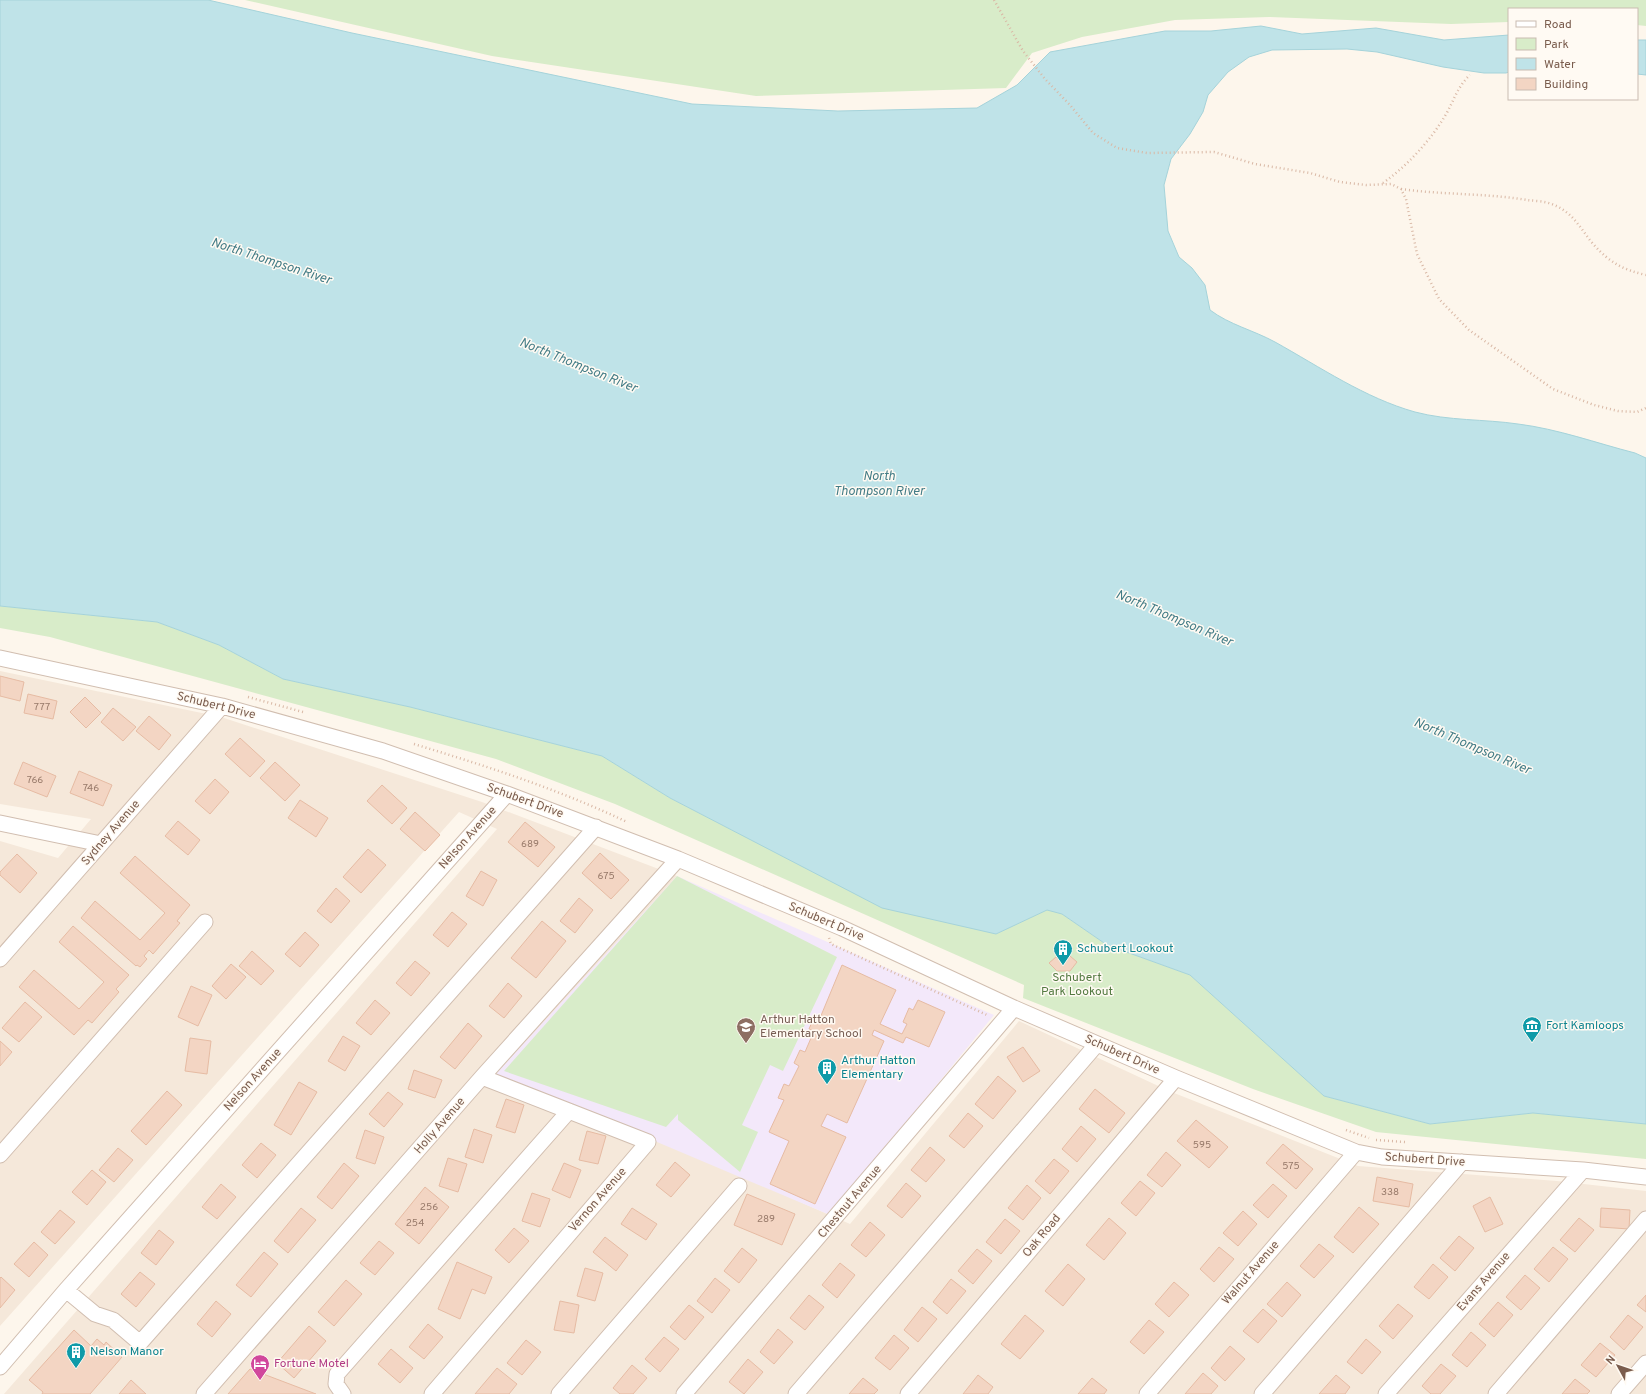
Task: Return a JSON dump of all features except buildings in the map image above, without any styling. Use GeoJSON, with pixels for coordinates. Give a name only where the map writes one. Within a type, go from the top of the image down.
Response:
{"type":"FeatureCollection","features":[{"type":"Feature","properties":{"kind":"street","name":"Schubert Drive"},"geometry":{"type":"LineString","coordinates":[[0,658],[222,706],[383,751],[507,794],[678,859],[842,928],[1014,1008],[1176,1078],[1356,1152],[1382,1157],[1583,1170],[1646,1178]]}},
{"type":"Feature","properties":{"kind":"street","name":"Sydney Avenue"},"geometry":{"type":"LineString","coordinates":[[0,959],[222,706]]}},
{"type":"Feature","properties":{"kind":"street","name":"Nelson Avenue"},"geometry":{"type":"LineString","coordinates":[[0,1367],[66,1290],[507,794]]}},
{"type":"Feature","properties":{"kind":"street"},"geometry":{"type":"LineString","coordinates":[[0,823],[101,844]]}},
{"type":"Feature","properties":{"kind":"street"},"geometry":{"type":"LineString","coordinates":[[66,1290],[95,1314],[113,1320],[140,1343],[596,827]]}},
{"type":"Feature","properties":{"kind":"street","name":"Holly Avenue"},"geometry":{"type":"LineString","coordinates":[[204,1394],[482,1077],[678,859]]}},
{"type":"Feature","properties":{"kind":"street"},"geometry":{"type":"LineString","coordinates":[[0,1155],[205,922]]}},
{"type":"Feature","properties":{"kind":"street","name":"Chestnut Avenue"},"geometry":{"type":"LineString","coordinates":[[684,1394],[1014,1008]]}},
{"type":"Feature","properties":{"kind":"street"},"geometry":{"type":"LineString","coordinates":[[796,1394],[1097,1044]]}},
{"type":"Feature","properties":{"kind":"street","name":"Vernon Avenue"},"geometry":{"type":"LineString","coordinates":[[432,1394],[648,1142],[482,1077]]}},
{"type":"Feature","properties":{"kind":"street","name":"Oak Road"},"geometry":{"type":"LineString","coordinates":[[908,1394],[1176,1078]]}},
{"type":"Feature","properties":{"kind":"street"},"geometry":{"type":"LineString","coordinates":[[343,1394],[336,1384],[337,1374],[568,1111]]}},
{"type":"Feature","properties":{"kind":"street","name":"Walnut Avenue"},"geometry":{"type":"LineString","coordinates":[[1147,1394],[1356,1152]]}},
{"type":"Feature","properties":{"kind":"street"},"geometry":{"type":"LineString","coordinates":[[1262,1394],[1462,1162]]}},
{"type":"Feature","properties":{"kind":"street","name":"Evans Avenue"},"geometry":{"type":"LineString","coordinates":[[1386,1394],[1583,1170]]}},
{"type":"Feature","properties":{"kind":"street"},"geometry":{"type":"LineString","coordinates":[[559,1394],[739,1186]]}},
{"type":"Feature","properties":{"kind":"street"},"geometry":{"type":"LineString","coordinates":[[1496,1394],[1646,1219]]}},
{"type":"Feature","properties":{"kind":"street"},"geometry":{"type":"LineString","coordinates":[[1619,1394],[1646,1363]]}},
{"type":"Feature","properties":{"kind":"path"},"geometry":{"type":"LineString","coordinates":[[994,0],[1023,51],[1044,79],[1070,105],[1093,133],[1117,148],[1159,154],[1214,152],[1255,164],[1310,173],[1340,182],[1366,185],[1383,183],[1391,184],[1401,189],[1420,192],[1502,196],[1553,204],[1576,220],[1594,245],[1615,264],[1626,270],[1646,275]]}},
{"type":"Feature","properties":{"kind":"path"},"geometry":{"type":"LineString","coordinates":[[1383,183],[1400,171],[1430,137],[1445,116],[1457,89],[1470,75]]}},
{"type":"Feature","properties":{"kind":"path"},"geometry":{"type":"LineString","coordinates":[[1401,189],[1406,199],[1418,254],[1439,299],[1469,330],[1553,389],[1594,405],[1618,411],[1637,412],[1646,408]]}},
{"type":"Feature","properties":{"kind":"shaded area"},"geometry":{"type":"Polygon","coordinates":[[[0,671],[221,717],[482,802],[677,876],[504,1071],[850,1224],[1019,1021],[1169,1091],[1358,1166],[1557,1181],[1646,1191],[1646,1394],[4,1394],[497,829],[459,812],[0,1326],[0,841],[58,858],[91,819],[0,804],[0,671]]]}},
{"type":"Feature","properties":{"kind":"shaded area","name":"Arthur Hatton Elementary School"},"geometry":{"type":"Polygon","coordinates":[[[677,876],[994,1015],[830,1215],[496,1074],[677,876]]]}},
{"type":"Feature","properties":{"kind":"green space"},"geometry":{"type":"Polygon","coordinates":[[[245,0],[1646,0],[1646,26],[1638,25],[1638,8],[1508,8],[1508,22],[1451,24],[1269,17],[1175,20],[1082,37],[1032,53],[1006,88],[756,96],[492,56],[245,0]]]}},
{"type":"Feature","properties":{"kind":"green space","name":"Schubert Park Lookout"},"geometry":{"type":"Polygon","coordinates":[[[0,606],[157,622],[219,645],[283,679],[410,707],[602,756],[670,798],[732,830],[996,934],[1047,909],[1062,914],[1107,945],[1190,975],[1324,1096],[1430,1124],[1533,1113],[1646,1124],[1646,1159],[1376,1132],[1253,1089],[1023,998],[1024,985],[615,804],[496,759],[50,637],[0,628],[0,606]]]}},
{"type":"Feature","properties":{"kind":"green space"},"geometry":{"type":"Polygon","coordinates":[[[677,876],[837,957],[783,1071],[770,1065],[742,1125],[758,1132],[740,1172],[678,1120],[678,1114],[666,1127],[504,1071],[677,876]]]}},
{"type":"Feature","properties":{"kind":"water","name":"North Thompson River"},"geometry":{"type":"Polygon","coordinates":[[[0,0],[208,0],[352,33],[692,104],[838,111],[977,108],[1017,85],[1050,52],[1165,31],[1211,31],[1261,26],[1302,34],[1376,28],[1444,40],[1508,35],[1508,72],[1506,73],[1484,73],[1443,67],[1377,52],[1347,49],[1272,50],[1249,57],[1228,72],[1208,95],[1203,112],[1190,134],[1171,159],[1164,185],[1168,231],[1179,257],[1192,268],[1205,285],[1210,310],[1234,324],[1275,342],[1378,399],[1428,415],[1505,422],[1548,429],[1635,453],[1646,458],[1646,1124],[1533,1113],[1430,1124],[1324,1096],[1190,975],[1107,945],[1062,914],[1047,910],[996,934],[882,908],[670,798],[602,756],[410,707],[283,679],[219,645],[157,622],[0,606],[0,0]]]}},
{"type":"Feature","properties":{"kind":"water"},"geometry":{"type":"Polygon","coordinates":[[[1638,40],[1646,40],[1646,75],[1638,74],[1638,40]]]}},
{"type":"Feature","properties":{"kind":"place","name":"Schubert Lookout"},"geometry":{"type":"Point","coordinates":[1063,966]}},
{"type":"Feature","properties":{"kind":"place","name":"Fort Kamloops"},"geometry":{"type":"Point","coordinates":[1532,1043]}},
{"type":"Feature","properties":{"kind":"place","name":"Arthur Hatton Elementary School"},"geometry":{"type":"Point","coordinates":[746,1044]}},
{"type":"Feature","properties":{"kind":"place","name":"Arthur Hatton Elementary"},"geometry":{"type":"Point","coordinates":[827,1085]}},
{"type":"Feature","properties":{"kind":"place","name":"Nelson Manor"},"geometry":{"type":"Point","coordinates":[76,1369]}},
{"type":"Feature","properties":{"kind":"place","name":"Fortune Motel"},"geometry":{"type":"Point","coordinates":[260,1381]}}]}
